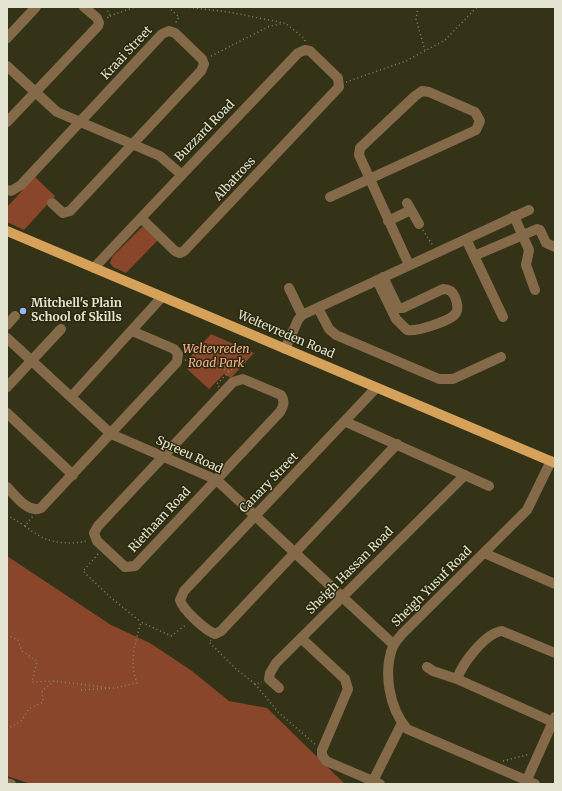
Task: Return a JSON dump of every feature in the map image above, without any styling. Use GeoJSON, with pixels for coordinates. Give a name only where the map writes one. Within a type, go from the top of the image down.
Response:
{"type":"FeatureCollection","features":[{"type":"Feature","properties":{"kind":"main road","name":"Weltevreden Road"},"geometry":{"type":"LineString","coordinates":[[7,231],[553,462]]}},
{"type":"Feature","properties":{"kind":"street"},"geometry":{"type":"LineString","coordinates":[[7,38],[36,7]]}},
{"type":"Feature","properties":{"kind":"street"},"geometry":{"type":"LineString","coordinates":[[7,122],[98,26],[99,23],[97,18],[84,7]]}},
{"type":"Feature","properties":{"kind":"street","name":"Kraai Street"},"geometry":{"type":"LineString","coordinates":[[7,190],[12,191],[21,186],[162,34],[170,32],[176,33],[204,63]]}},
{"type":"Feature","properties":{"kind":"street"},"geometry":{"type":"LineString","coordinates":[[305,50],[310,52],[340,82]]}},
{"type":"Feature","properties":{"kind":"street","name":"Buzzard Road"},"geometry":{"type":"LineString","coordinates":[[94,268],[298,53],[305,50]]}},
{"type":"Feature","properties":{"kind":"street"},"geometry":{"type":"LineString","coordinates":[[52,203],[61,212],[68,212],[201,71],[204,63]]}},
{"type":"Feature","properties":{"kind":"street"},"geometry":{"type":"LineString","coordinates":[[7,66],[52,109],[164,158],[182,174]]}},
{"type":"Feature","properties":{"kind":"street","name":"Albatross"},"geometry":{"type":"LineString","coordinates":[[141,218],[175,251],[180,253],[184,251],[340,82]]}},
{"type":"Feature","properties":{"kind":"street"},"geometry":{"type":"LineString","coordinates":[[330,197],[369,180],[476,130],[479,126],[478,116],[475,112],[429,92],[422,91],[360,148],[358,155],[369,180],[388,221],[409,265]]}},
{"type":"Feature","properties":{"kind":"street"},"geometry":{"type":"LineString","coordinates":[[388,221],[409,206],[419,224]]}},
{"type":"Feature","properties":{"kind":"street"},"geometry":{"type":"LineString","coordinates":[[285,349],[298,320],[302,315],[529,210]]}},
{"type":"Feature","properties":{"kind":"street"},"geometry":{"type":"LineString","coordinates":[[514,216],[530,251],[526,265],[535,290]]}},
{"type":"Feature","properties":{"kind":"street"},"geometry":{"type":"LineString","coordinates":[[474,256],[539,230],[546,243],[555,247]]}},
{"type":"Feature","properties":{"kind":"street"},"geometry":{"type":"LineString","coordinates":[[466,239],[503,317]]}},
{"type":"Feature","properties":{"kind":"street"},"geometry":{"type":"LineString","coordinates":[[380,279],[398,308],[403,308],[443,289],[447,289],[453,292],[458,308],[456,313],[452,317],[421,329],[407,330],[396,319],[380,279]]}},
{"type":"Feature","properties":{"kind":"street"},"geometry":{"type":"LineString","coordinates":[[289,288],[302,315]]}},
{"type":"Feature","properties":{"kind":"street"},"geometry":{"type":"LineString","coordinates":[[71,397],[162,297]]}},
{"type":"Feature","properties":{"kind":"street"},"geometry":{"type":"LineString","coordinates":[[318,308],[329,329],[336,335],[439,379],[453,379],[501,357]]}},
{"type":"Feature","properties":{"kind":"street"},"geometry":{"type":"LineString","coordinates":[[7,325],[15,316]]}},
{"type":"Feature","properties":{"kind":"street"},"geometry":{"type":"LineString","coordinates":[[7,387],[61,329]]}},
{"type":"Feature","properties":{"kind":"street"},"geometry":{"type":"LineString","coordinates":[[7,487],[30,508],[37,510],[45,505],[174,366],[179,358],[177,351],[132,331]]}},
{"type":"Feature","properties":{"kind":"street","name":"Spreeu Road"},"geometry":{"type":"LineString","coordinates":[[7,338],[111,434],[216,480],[394,645]]}},
{"type":"Feature","properties":{"kind":"street","name":"Riethaan Road"},"geometry":{"type":"LineString","coordinates":[[95,537],[104,548],[125,567],[135,566],[280,412],[284,405],[281,395],[243,379],[236,380],[163,457]]}},
{"type":"Feature","properties":{"kind":"street","name":"Canary Street"},"geometry":{"type":"LineString","coordinates":[[194,618],[181,604],[180,596],[346,422],[376,388]]}},
{"type":"Feature","properties":{"kind":"street"},"geometry":{"type":"LineString","coordinates":[[7,413],[73,475]]}},
{"type":"Feature","properties":{"kind":"street"},"geometry":{"type":"LineString","coordinates":[[346,422],[489,486]]}},
{"type":"Feature","properties":{"kind":"street"},"geometry":{"type":"LineString","coordinates":[[194,618],[210,632],[216,634],[221,631],[397,444]]}},
{"type":"Feature","properties":{"kind":"street"},"geometry":{"type":"LineString","coordinates":[[95,537],[94,533],[98,526],[163,457]]}},
{"type":"Feature","properties":{"kind":"street","name":"Sheigh Yusuf Road"},"geometry":{"type":"LineString","coordinates":[[529,783],[413,733],[402,723],[394,706],[388,678],[388,665],[394,645],[402,634],[528,510],[553,462]]}},
{"type":"Feature","properties":{"kind":"street","name":"Sheigh Hassan Road"},"geometry":{"type":"LineString","coordinates":[[269,679],[270,673],[276,663],[465,475]]}},
{"type":"Feature","properties":{"kind":"street"},"geometry":{"type":"LineString","coordinates":[[484,553],[555,584]]}},
{"type":"Feature","properties":{"kind":"street"},"geometry":{"type":"LineString","coordinates":[[457,680],[462,668],[488,636],[495,632],[502,631],[555,653]]}},
{"type":"Feature","properties":{"kind":"street"},"geometry":{"type":"LineString","coordinates":[[301,638],[345,679],[347,684],[348,689],[322,750],[322,755],[326,761],[377,782],[402,723]]}},
{"type":"Feature","properties":{"kind":"street"},"geometry":{"type":"LineString","coordinates":[[427,667],[554,719],[540,751],[529,783]]}},
{"type":"Feature","properties":{"kind":"street"},"geometry":{"type":"LineString","coordinates":[[269,679],[279,688]]}},
{"type":"Feature","properties":{"kind":"street"},"geometry":{"type":"LineString","coordinates":[[7,783],[11,784]]}},
{"type":"Feature","properties":{"kind":"path"},"geometry":{"type":"LineString","coordinates":[[110,16],[135,7]]}},
{"type":"Feature","properties":{"kind":"path"},"geometry":{"type":"LineString","coordinates":[[168,7],[179,17],[170,32]]}},
{"type":"Feature","properties":{"kind":"path"},"geometry":{"type":"LineString","coordinates":[[185,7],[229,12],[285,23],[306,39],[305,50]]}},
{"type":"Feature","properties":{"kind":"path"},"geometry":{"type":"LineString","coordinates":[[418,7],[416,19],[426,50]]}},
{"type":"Feature","properties":{"kind":"path"},"geometry":{"type":"LineString","coordinates":[[340,82],[406,61],[445,40],[477,7]]}},
{"type":"Feature","properties":{"kind":"path"},"geometry":{"type":"LineString","coordinates":[[204,63],[211,56],[264,29],[285,23]]}},
{"type":"Feature","properties":{"kind":"path"},"geometry":{"type":"LineString","coordinates":[[419,224],[437,252]]}},
{"type":"Feature","properties":{"kind":"path"},"geometry":{"type":"LineString","coordinates":[[184,359],[230,371],[236,367],[248,343]]}},
{"type":"Feature","properties":{"kind":"path"},"geometry":{"type":"LineString","coordinates":[[25,526],[34,514]]}},
{"type":"Feature","properties":{"kind":"path"},"geometry":{"type":"LineString","coordinates":[[7,515],[39,537],[56,543],[83,542],[95,537]]}},
{"type":"Feature","properties":{"kind":"path"},"geometry":{"type":"LineString","coordinates":[[104,548],[83,571],[110,597],[141,622],[171,636],[194,618]]}},
{"type":"Feature","properties":{"kind":"path"},"geometry":{"type":"LineString","coordinates":[[81,690],[114,688],[136,683],[132,670],[134,651],[141,622]]}},
{"type":"Feature","properties":{"kind":"path"},"geometry":{"type":"LineString","coordinates":[[216,634],[209,642],[235,668],[255,684],[290,725],[322,750]]}},
{"type":"Feature","properties":{"kind":"path"},"geometry":{"type":"LineString","coordinates":[[7,635],[18,640],[22,651],[37,660],[32,682],[54,681],[114,688]]}},
{"type":"Feature","properties":{"kind":"path"},"geometry":{"type":"LineString","coordinates":[[255,684],[269,679]]}},
{"type":"Feature","properties":{"kind":"path"},"geometry":{"type":"LineString","coordinates":[[7,729],[21,722],[29,709],[43,702],[42,691],[54,681]]}},
{"type":"Feature","properties":{"kind":"path"},"geometry":{"type":"LineString","coordinates":[[490,765],[540,751]]}},
{"type":"Feature","properties":{"kind":"green space"},"geometry":{"type":"Polygon","coordinates":[[[35,177],[55,196],[24,230],[7,222],[7,207],[35,177]]]}},
{"type":"Feature","properties":{"kind":"green space"},"geometry":{"type":"Polygon","coordinates":[[[142,227],[158,240],[126,273],[113,267],[110,263],[112,257],[142,227]]]}},
{"type":"Feature","properties":{"kind":"green space","name":"Weltevreden Road Park"},"geometry":{"type":"Polygon","coordinates":[[[211,334],[254,353],[231,378],[224,374],[209,389],[187,369],[194,360],[190,357],[211,334]]]}},
{"type":"Feature","properties":{"kind":"green space"},"geometry":{"type":"Polygon","coordinates":[[[7,556],[111,625],[150,643],[192,671],[229,701],[267,708],[345,784],[31,784],[7,776],[7,556]]]}},
{"type":"Feature","properties":{"kind":"place","name":"Mitchell's Plain School of Skills"},"geometry":{"type":"Point","coordinates":[23,311]}}]}
